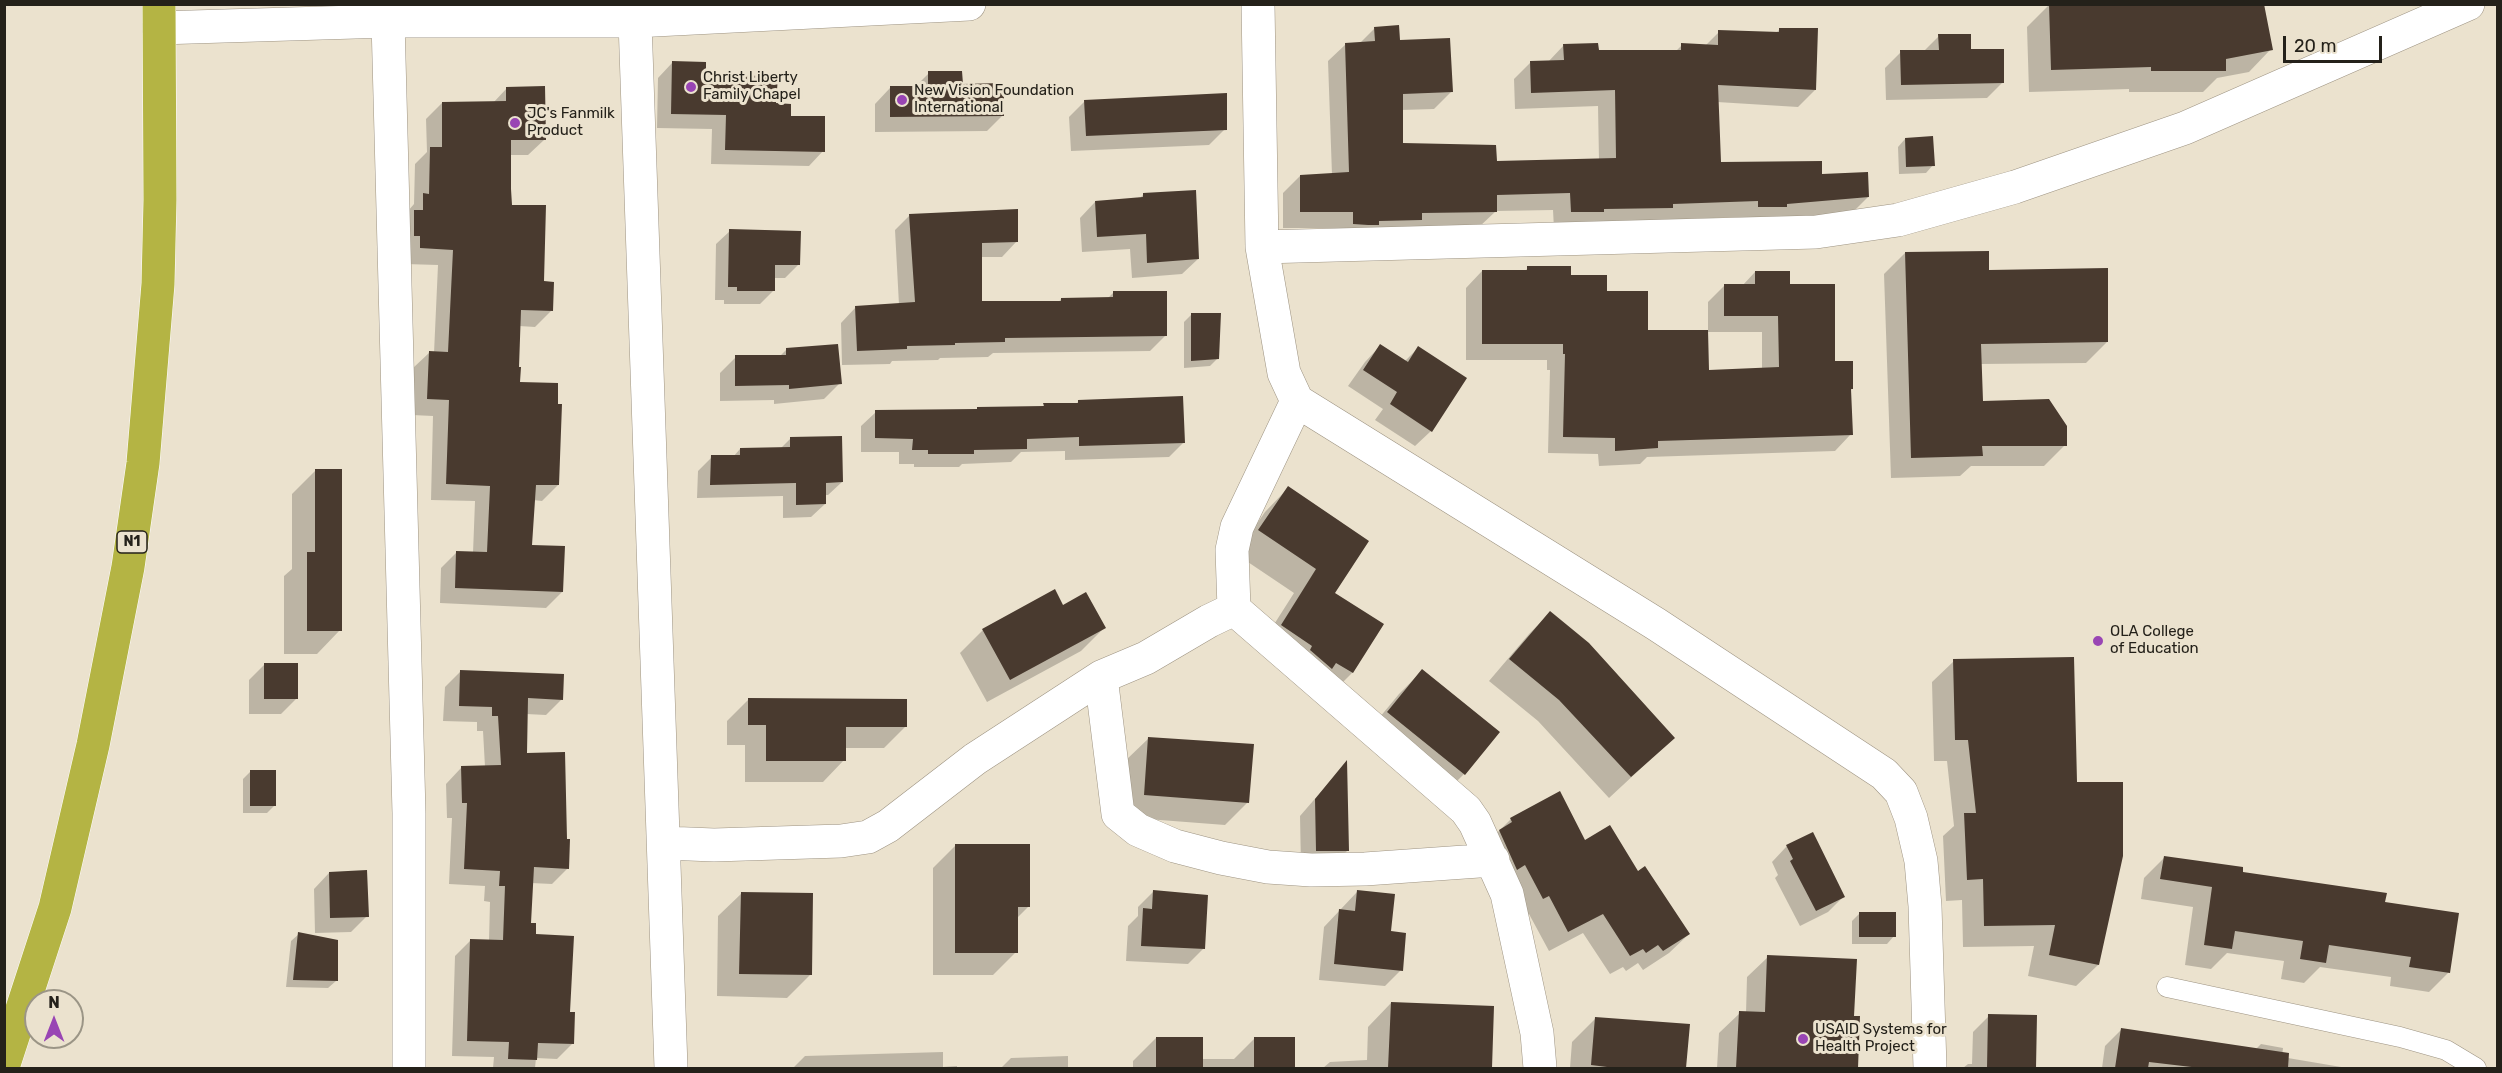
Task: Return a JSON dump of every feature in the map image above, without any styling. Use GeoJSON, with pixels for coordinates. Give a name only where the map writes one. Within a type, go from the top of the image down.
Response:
{"type":"FeatureCollection","features":[{"type":"Feature","properties":{"kind":"highway","name":"N1"},"geometry":{"type":"LineString","coordinates":[[4,1064],[55,908],[93,745],[128,567],[145,452],[158,296],[159,16]]}},
{"type":"Feature","properties":{"kind":"street"},"geometry":{"type":"LineString","coordinates":[[159,16],[388,21],[635,21],[969,4]]}},
{"type":"Feature","properties":{"kind":"street"},"geometry":{"type":"LineString","coordinates":[[1258,4],[1262,247],[1284,373],[1297,401],[1656,624],[1884,774],[1901,792],[1911,818],[1921,861],[1925,906],[1930,1068]]}},
{"type":"Feature","properties":{"kind":"street"},"geometry":{"type":"LineString","coordinates":[[1262,247],[1804,232],[1898,220],[2015,188],[2185,128],[2468,4]]}},
{"type":"Feature","properties":{"kind":"street"},"geometry":{"type":"LineString","coordinates":[[388,21],[409,813],[409,1068]]}},
{"type":"Feature","properties":{"kind":"street"},"geometry":{"type":"LineString","coordinates":[[635,21],[671,1068]]}},
{"type":"Feature","properties":{"kind":"street"},"geometry":{"type":"LineString","coordinates":[[1297,401],[1238,527],[1232,550],[1234,609],[1466,810],[1475,823],[1507,894],[1537,1033],[1540,1068]]}},
{"type":"Feature","properties":{"kind":"street"},"geometry":{"type":"LineString","coordinates":[[665,843],[714,845],[841,841],[868,837],[888,826],[975,759],[1101,677],[1146,658],[1234,609]]}},
{"type":"Feature","properties":{"kind":"street"},"geometry":{"type":"LineString","coordinates":[[1101,677],[1118,814],[1138,830],[1175,846],[1268,867],[1365,869],[1493,860]]}},
{"type":"Feature","properties":{"kind":"lane"},"geometry":{"type":"LineString","coordinates":[[2167,987],[2400,1037],[2446,1050],[2476,1068]]}},
{"type":"Feature","properties":{"kind":"building"},"geometry":{"type":"Polygon","coordinates":[[[2049,4],[2264,4],[2273,50],[2226,59],[2226,71],[2151,71],[2151,67],[2051,70],[2049,4]]]}},
{"type":"Feature","properties":{"kind":"building"},"geometry":{"type":"Polygon","coordinates":[[[1399,25],[1400,40],[1450,38],[1453,92],[1403,94],[1403,143],[1496,145],[1497,161],[1616,158],[1615,90],[1531,93],[1530,61],[1564,60],[1563,44],[1598,43],[1599,50],[1681,50],[1681,43],[1718,45],[1718,30],[1779,32],[1779,28],[1818,28],[1816,90],[1718,85],[1721,162],[1822,161],[1822,174],[1868,172],[1869,197],[1787,204],[1787,207],[1758,207],[1758,201],[1673,204],[1673,208],[1571,212],[1570,193],[1497,195],[1497,212],[1422,213],[1422,220],[1379,221],[1379,225],[1353,224],[1353,212],[1300,212],[1300,175],[1349,172],[1345,43],[1375,41],[1374,27],[1399,25]]]}},
{"type":"Feature","properties":{"kind":"building"},"geometry":{"type":"Polygon","coordinates":[[[1938,34],[1971,34],[1971,49],[2004,49],[2004,83],[1901,85],[1900,50],[1939,50],[1938,34]]]}},
{"type":"Feature","properties":{"kind":"building"},"geometry":{"type":"Polygon","coordinates":[[[672,61],[706,62],[706,73],[778,77],[776,103],[791,104],[791,116],[825,116],[825,152],[725,150],[726,115],[671,114],[672,61]]]}},
{"type":"Feature","properties":{"kind":"building"},"geometry":{"type":"Polygon","coordinates":[[[928,71],[962,71],[963,84],[1004,83],[1004,116],[890,117],[890,86],[928,86],[928,71]]]}},
{"type":"Feature","properties":{"kind":"building"},"geometry":{"type":"Polygon","coordinates":[[[545,86],[546,140],[511,140],[511,189],[512,205],[546,205],[544,281],[554,282],[553,311],[521,310],[519,367],[521,367],[520,382],[558,383],[558,404],[562,404],[559,485],[536,485],[532,545],[565,546],[563,592],[455,588],[456,551],[487,552],[490,486],[446,484],[449,400],[427,399],[429,351],[448,352],[453,250],[420,248],[420,236],[414,236],[414,210],[423,210],[423,193],[429,194],[430,147],[442,147],[442,102],[506,101],[506,87],[545,86]]]}},
{"type":"Feature","properties":{"kind":"building"},"geometry":{"type":"Polygon","coordinates":[[[1227,93],[1227,130],[1086,136],[1084,100],[1227,93]]]}},
{"type":"Feature","properties":{"kind":"building"},"geometry":{"type":"Polygon","coordinates":[[[1933,136],[1935,166],[1906,167],[1905,138],[1933,136]]]}},
{"type":"Feature","properties":{"kind":"building"},"geometry":{"type":"Polygon","coordinates":[[[1196,190],[1199,259],[1147,263],[1146,234],[1097,237],[1095,201],[1143,197],[1143,193],[1196,190]]]}},
{"type":"Feature","properties":{"kind":"building"},"geometry":{"type":"Polygon","coordinates":[[[1018,209],[1018,242],[982,243],[982,301],[1061,301],[1061,298],[1113,297],[1113,291],[1167,291],[1167,336],[1005,338],[1005,342],[955,343],[955,345],[907,346],[907,349],[857,351],[855,306],[915,302],[909,214],[1018,209]]]}},
{"type":"Feature","properties":{"kind":"building"},"geometry":{"type":"Polygon","coordinates":[[[729,229],[801,231],[800,265],[775,265],[775,291],[737,291],[737,287],[728,287],[729,229]]]}},
{"type":"Feature","properties":{"kind":"building"},"geometry":{"type":"Polygon","coordinates":[[[1989,251],[1989,270],[2108,268],[2108,342],[1981,344],[1983,401],[2049,399],[2067,426],[2067,446],[1982,446],[1983,456],[1911,458],[1905,252],[1989,251]]]}},
{"type":"Feature","properties":{"kind":"building"},"geometry":{"type":"Polygon","coordinates":[[[1527,266],[1571,266],[1571,275],[1607,275],[1607,291],[1648,291],[1648,330],[1708,330],[1709,370],[1779,367],[1778,316],[1724,316],[1724,284],[1755,284],[1755,271],[1790,271],[1790,284],[1835,284],[1835,361],[1853,361],[1853,389],[1851,389],[1853,435],[1658,441],[1658,448],[1615,451],[1615,438],[1563,437],[1565,354],[1563,354],[1563,344],[1482,344],[1482,270],[1527,270],[1527,266]]]}},
{"type":"Feature","properties":{"kind":"building"},"geometry":{"type":"Polygon","coordinates":[[[1191,313],[1221,313],[1219,359],[1191,361],[1191,313]]]}},
{"type":"Feature","properties":{"kind":"building"},"geometry":{"type":"Polygon","coordinates":[[[838,344],[842,384],[789,389],[789,385],[735,386],[735,355],[786,355],[786,348],[838,344]]]}},
{"type":"Feature","properties":{"kind":"building"},"geometry":{"type":"Polygon","coordinates":[[[1380,344],[1408,362],[1418,346],[1467,378],[1432,432],[1390,404],[1397,392],[1363,370],[1380,344]]]}},
{"type":"Feature","properties":{"kind":"building"},"geometry":{"type":"Polygon","coordinates":[[[1183,396],[1185,443],[1079,446],[1079,437],[1027,439],[1027,449],[974,450],[974,454],[928,454],[928,450],[912,450],[913,439],[875,438],[875,410],[1044,406],[1043,403],[1078,403],[1078,400],[1183,396]]]}},
{"type":"Feature","properties":{"kind":"building"},"geometry":{"type":"Polygon","coordinates":[[[842,436],[843,482],[826,483],[826,504],[796,505],[796,483],[710,485],[711,455],[740,455],[740,448],[790,447],[790,437],[842,436]]]}},
{"type":"Feature","properties":{"kind":"building"},"geometry":{"type":"Polygon","coordinates":[[[315,469],[342,469],[342,631],[307,631],[307,552],[315,552],[315,469]]]}},
{"type":"Feature","properties":{"kind":"building"},"geometry":{"type":"Polygon","coordinates":[[[1288,486],[1369,541],[1335,593],[1384,624],[1353,673],[1336,663],[1332,669],[1310,650],[1312,646],[1281,625],[1316,569],[1258,530],[1288,486]]]}},
{"type":"Feature","properties":{"kind":"building"},"geometry":{"type":"Polygon","coordinates":[[[1055,589],[1063,605],[1086,592],[1106,628],[1010,680],[982,629],[1055,589]]]}},
{"type":"Feature","properties":{"kind":"building"},"geometry":{"type":"Polygon","coordinates":[[[1550,611],[1589,643],[1675,738],[1631,777],[1559,700],[1509,659],[1550,611]]]}},
{"type":"Feature","properties":{"kind":"building"},"geometry":{"type":"Polygon","coordinates":[[[2074,657],[2077,782],[2123,782],[2123,856],[2099,965],[2049,955],[2055,925],[1984,926],[1983,879],[1967,880],[1964,813],[1976,813],[1968,740],[1955,740],[1953,659],[2074,657]]]}},
{"type":"Feature","properties":{"kind":"building"},"geometry":{"type":"Polygon","coordinates":[[[264,663],[298,663],[298,699],[264,699],[264,663]]]}},
{"type":"Feature","properties":{"kind":"building"},"geometry":{"type":"Polygon","coordinates":[[[1422,669],[1500,732],[1465,775],[1387,712],[1422,669]]]}},
{"type":"Feature","properties":{"kind":"building"},"geometry":{"type":"Polygon","coordinates":[[[460,670],[564,674],[563,700],[528,698],[527,753],[565,752],[567,839],[570,839],[569,869],[534,867],[531,923],[536,923],[536,934],[574,936],[570,1012],[575,1012],[574,1044],[538,1043],[537,1060],[508,1059],[509,1042],[467,1041],[470,939],[503,940],[505,886],[499,886],[500,871],[464,869],[467,803],[462,803],[461,766],[501,765],[498,716],[492,716],[492,707],[459,706],[460,670]]]}},
{"type":"Feature","properties":{"kind":"building"},"geometry":{"type":"Polygon","coordinates":[[[748,698],[907,699],[907,727],[846,727],[846,761],[766,761],[766,725],[748,725],[748,698]]]}},
{"type":"Feature","properties":{"kind":"building"},"geometry":{"type":"Polygon","coordinates":[[[1148,737],[1254,744],[1249,803],[1144,795],[1148,737]]]}},
{"type":"Feature","properties":{"kind":"building"},"geometry":{"type":"Polygon","coordinates":[[[1347,760],[1349,851],[1316,851],[1315,799],[1347,760]]]}},
{"type":"Feature","properties":{"kind":"building"},"geometry":{"type":"Polygon","coordinates":[[[250,770],[276,770],[276,806],[250,806],[250,770]]]}},
{"type":"Feature","properties":{"kind":"building"},"geometry":{"type":"Polygon","coordinates":[[[1560,791],[1585,840],[1610,825],[1638,871],[1645,866],[1690,934],[1663,951],[1658,945],[1646,953],[1643,949],[1630,956],[1603,914],[1568,932],[1549,896],[1543,899],[1525,865],[1517,870],[1499,830],[1512,822],[1510,818],[1560,791]]]}},
{"type":"Feature","properties":{"kind":"building"},"geometry":{"type":"Polygon","coordinates":[[[1813,832],[1845,897],[1816,911],[1790,861],[1793,859],[1786,845],[1813,832]]]}},
{"type":"Feature","properties":{"kind":"building"},"geometry":{"type":"Polygon","coordinates":[[[955,844],[1030,844],[1030,907],[1018,907],[1018,953],[955,953],[955,844]]]}},
{"type":"Feature","properties":{"kind":"building"},"geometry":{"type":"Polygon","coordinates":[[[2164,856],[2243,867],[2243,872],[2387,893],[2385,902],[2459,913],[2450,973],[2409,967],[2411,957],[2329,945],[2326,963],[2300,959],[2303,941],[2235,931],[2232,949],[2204,945],[2212,887],[2160,879],[2164,856]]]}},
{"type":"Feature","properties":{"kind":"building"},"geometry":{"type":"Polygon","coordinates":[[[367,870],[369,917],[330,918],[329,872],[367,870]]]}},
{"type":"Feature","properties":{"kind":"building"},"geometry":{"type":"Polygon","coordinates":[[[1153,890],[1208,895],[1205,949],[1141,946],[1143,908],[1152,909],[1153,890]]]}},
{"type":"Feature","properties":{"kind":"building"},"geometry":{"type":"Polygon","coordinates":[[[1357,890],[1395,894],[1391,931],[1406,933],[1403,971],[1334,964],[1339,909],[1355,911],[1357,890]]]}},
{"type":"Feature","properties":{"kind":"building"},"geometry":{"type":"Polygon","coordinates":[[[741,892],[813,893],[812,975],[739,974],[741,892]]]}},
{"type":"Feature","properties":{"kind":"building"},"geometry":{"type":"Polygon","coordinates":[[[1859,912],[1896,912],[1896,937],[1859,937],[1859,912]]]}},
{"type":"Feature","properties":{"kind":"building"},"geometry":{"type":"Polygon","coordinates":[[[298,932],[338,940],[338,981],[293,980],[298,932]]]}},
{"type":"Feature","properties":{"kind":"building"},"geometry":{"type":"Polygon","coordinates":[[[1767,955],[1857,959],[1854,1016],[1860,1016],[1858,1068],[1736,1068],[1739,1011],[1765,1012],[1767,955]]]}},
{"type":"Feature","properties":{"kind":"building"},"geometry":{"type":"Polygon","coordinates":[[[1391,1002],[1494,1006],[1492,1068],[1388,1068],[1391,1002]]]}},
{"type":"Feature","properties":{"kind":"building"},"geometry":{"type":"Polygon","coordinates":[[[1988,1014],[2037,1015],[2036,1068],[1987,1068],[1988,1014]]]}},
{"type":"Feature","properties":{"kind":"building"},"geometry":{"type":"Polygon","coordinates":[[[1595,1017],[1690,1024],[1686,1068],[1607,1068],[1591,1065],[1595,1017]]]}},
{"type":"Feature","properties":{"kind":"building"},"geometry":{"type":"Polygon","coordinates":[[[2121,1028],[2289,1053],[2288,1068],[2200,1068],[2149,1062],[2148,1068],[2115,1068],[2121,1028]]]}},
{"type":"Feature","properties":{"kind":"building"},"geometry":{"type":"Polygon","coordinates":[[[1156,1037],[1203,1037],[1203,1068],[1156,1068],[1156,1037]]]}},
{"type":"Feature","properties":{"kind":"building"},"geometry":{"type":"Polygon","coordinates":[[[1254,1037],[1295,1037],[1295,1068],[1254,1068],[1254,1037]]]}},
{"type":"Feature","properties":{"kind":"place","name":"Christ Liberty Family Chapel"},"geometry":{"type":"Point","coordinates":[691,87]}},
{"type":"Feature","properties":{"kind":"place","name":"New Vision Foundation International"},"geometry":{"type":"Point","coordinates":[902,100]}},
{"type":"Feature","properties":{"kind":"place","name":"JC's Fanmilk Product"},"geometry":{"type":"Point","coordinates":[515,123]}},
{"type":"Feature","properties":{"kind":"place","name":"OLA College of Education"},"geometry":{"type":"Point","coordinates":[2098,641]}},
{"type":"Feature","properties":{"kind":"place","name":"USAID Systems for Health Project"},"geometry":{"type":"Point","coordinates":[1803,1039]}}]}
